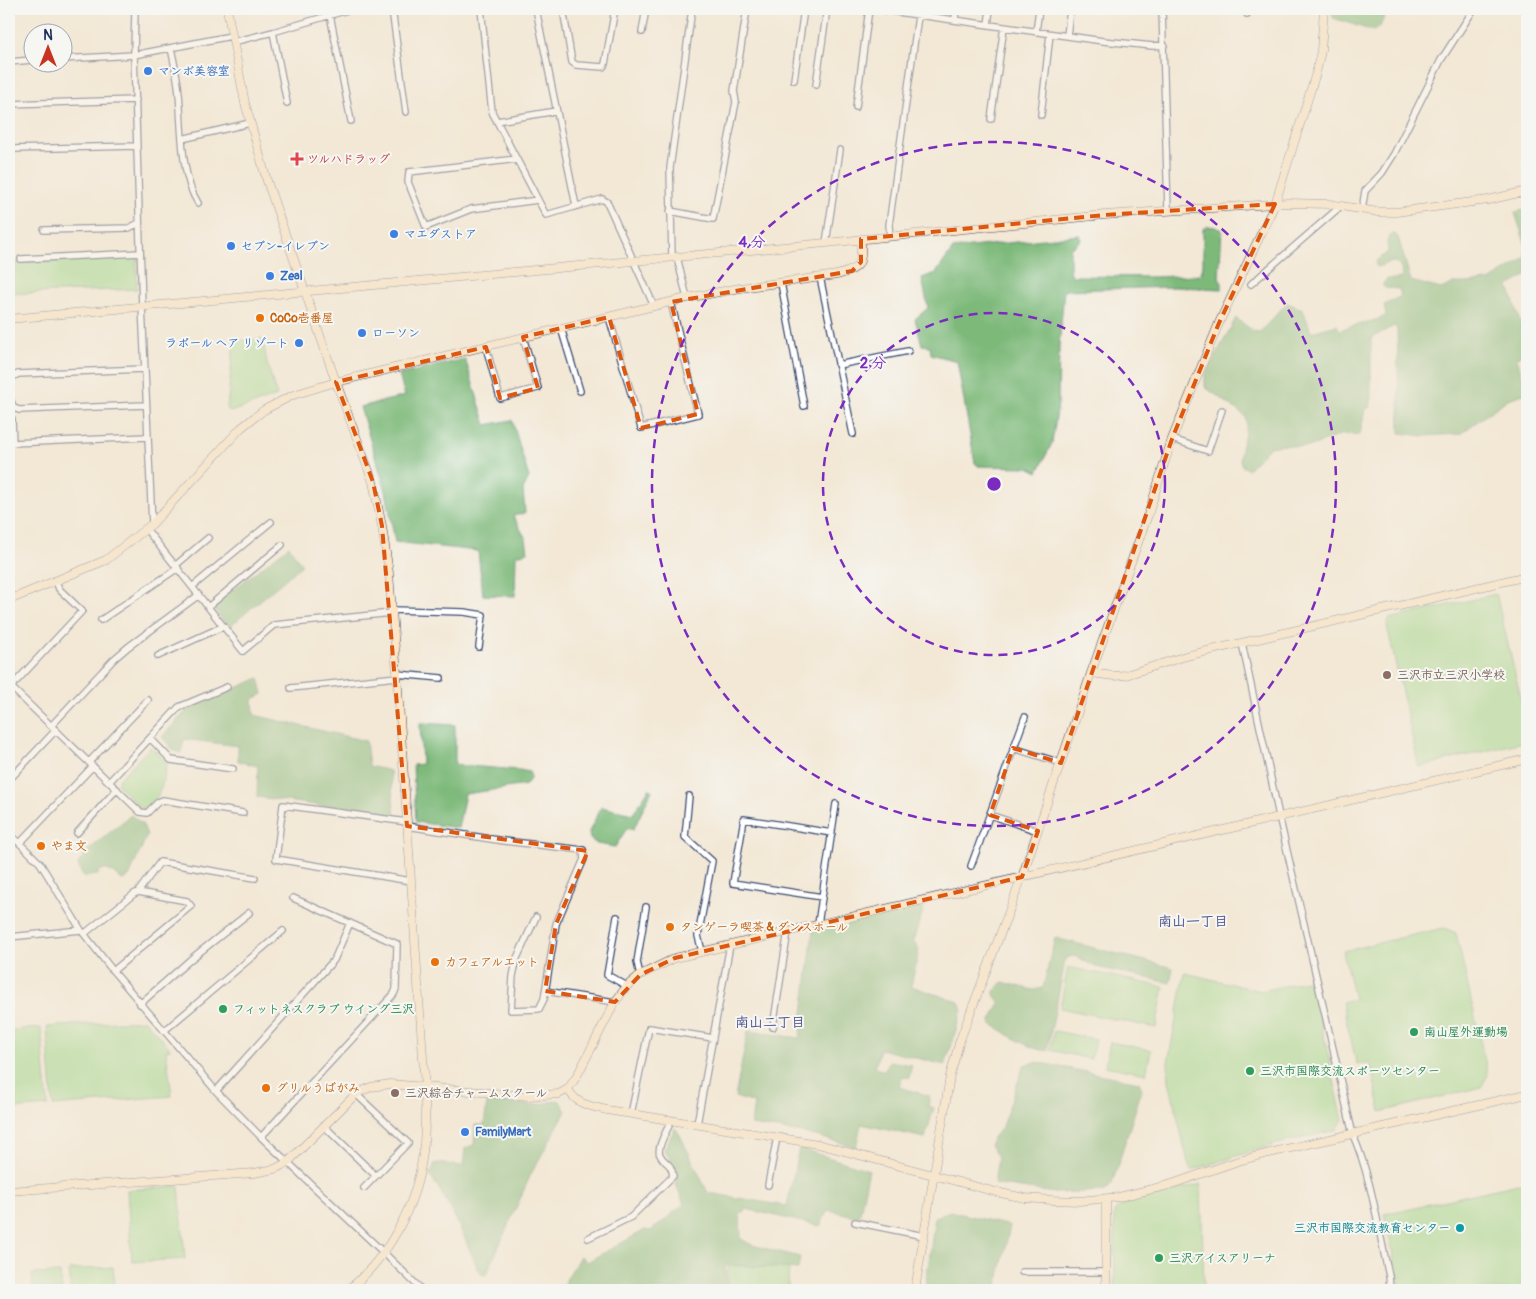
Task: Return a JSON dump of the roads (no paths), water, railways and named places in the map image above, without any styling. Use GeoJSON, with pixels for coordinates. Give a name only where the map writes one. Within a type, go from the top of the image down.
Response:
{"type":"FeatureCollection","features":[{"type":"Feature","properties":{"kind":"street"},"geometry":{"type":"LineString","coordinates":[[135,9],[134,55],[149,526],[177,567],[243,652],[274,625],[392,612],[464,612],[483,615],[479,647]]}},
{"type":"Feature","properties":{"kind":"street"},"geometry":{"type":"LineString","coordinates":[[227,9],[250,123],[272,197],[373,482],[382,526],[392,612],[425,1087],[425,1133],[421,1171],[399,1228],[384,1253],[348,1290]]}},
{"type":"Feature","properties":{"kind":"street"},"geometry":{"type":"LineString","coordinates":[[72,58],[134,55],[273,32],[351,9]]}},
{"type":"Feature","properties":{"kind":"street"},"geometry":{"type":"LineString","coordinates":[[392,9],[406,112]]}},
{"type":"Feature","properties":{"kind":"street"},"geometry":{"type":"LineString","coordinates":[[481,9],[492,112],[546,214],[602,198],[607,202],[654,306]]}},
{"type":"Feature","properties":{"kind":"street"},"geometry":{"type":"LineString","coordinates":[[536,9],[576,206]]}},
{"type":"Feature","properties":{"kind":"street"},"geometry":{"type":"LineString","coordinates":[[563,9],[572,62],[576,65],[603,67],[615,9]]}},
{"type":"Feature","properties":{"kind":"street"},"geometry":{"type":"LineString","coordinates":[[642,32],[646,9]]}},
{"type":"Feature","properties":{"kind":"street"},"geometry":{"type":"LineString","coordinates":[[687,298],[674,257],[670,211],[670,168],[692,9]]}},
{"type":"Feature","properties":{"kind":"street"},"geometry":{"type":"LineString","coordinates":[[670,211],[713,219],[736,102],[734,91],[747,9]]}},
{"type":"Feature","properties":{"kind":"street"},"geometry":{"type":"LineString","coordinates":[[794,80],[804,9]]}},
{"type":"Feature","properties":{"kind":"street"},"geometry":{"type":"LineString","coordinates":[[816,85],[827,9]]}},
{"type":"Feature","properties":{"kind":"street"},"geometry":{"type":"LineString","coordinates":[[856,107],[869,9]]}},
{"type":"Feature","properties":{"kind":"street"},"geometry":{"type":"LineString","coordinates":[[878,9],[918,12],[955,20],[1050,34],[1153,46],[1164,45]]}},
{"type":"Feature","properties":{"kind":"street"},"geometry":{"type":"LineString","coordinates":[[955,20],[956,9]]}},
{"type":"Feature","properties":{"kind":"street"},"geometry":{"type":"LineString","coordinates":[[988,25],[990,9]]}},
{"type":"Feature","properties":{"kind":"street"},"geometry":{"type":"LineString","coordinates":[[1036,32],[1039,9]]}},
{"type":"Feature","properties":{"kind":"street"},"geometry":{"type":"LineString","coordinates":[[1067,36],[1070,9]]}},
{"type":"Feature","properties":{"kind":"street"},"geometry":{"type":"LineString","coordinates":[[1162,9],[1168,210]]}},
{"type":"Feature","properties":{"kind":"street"},"geometry":{"type":"LineString","coordinates":[[915,1290],[950,1076],[958,1047],[1022,877],[1091,673],[1148,515],[1172,439],[1219,323],[1275,204],[1316,73],[1321,51],[1324,9]]}},
{"type":"Feature","properties":{"kind":"street"},"geometry":{"type":"LineString","coordinates":[[1362,210],[1365,191],[1382,173],[1394,154],[1442,60],[1474,9]]}},
{"type":"Feature","properties":{"kind":"street"},"geometry":{"type":"LineString","coordinates":[[890,236],[889,225],[918,12]]}},
{"type":"Feature","properties":{"kind":"street"},"geometry":{"type":"LineString","coordinates":[[330,15],[352,121]]}},
{"type":"Feature","properties":{"kind":"street"},"geometry":{"type":"LineString","coordinates":[[992,119],[1004,27]]}},
{"type":"Feature","properties":{"kind":"street"},"geometry":{"type":"LineString","coordinates":[[273,32],[288,103]]}},
{"type":"Feature","properties":{"kind":"street"},"geometry":{"type":"LineString","coordinates":[[1041,115],[1050,34]]}},
{"type":"Feature","properties":{"kind":"street"},"geometry":{"type":"LineString","coordinates":[[171,48],[179,92],[185,163],[194,196],[198,203]]}},
{"type":"Feature","properties":{"kind":"street"},"geometry":{"type":"LineString","coordinates":[[9,62],[22,61]]}},
{"type":"Feature","properties":{"kind":"street"},"geometry":{"type":"LineString","coordinates":[[9,104],[136,100]]}},
{"type":"Feature","properties":{"kind":"street"},"geometry":{"type":"LineString","coordinates":[[497,121],[556,110]]}},
{"type":"Feature","properties":{"kind":"street"},"geometry":{"type":"LineString","coordinates":[[182,139],[250,123]]}},
{"type":"Feature","properties":{"kind":"street"},"geometry":{"type":"LineString","coordinates":[[12,149],[137,146]]}},
{"type":"Feature","properties":{"kind":"street"},"geometry":{"type":"LineString","coordinates":[[826,243],[840,150]]}},
{"type":"Feature","properties":{"kind":"street"},"geometry":{"type":"LineString","coordinates":[[517,159],[409,172],[408,182],[426,227],[471,209],[538,200]]}},
{"type":"Feature","properties":{"kind":"street"},"geometry":{"type":"LineString","coordinates":[[9,319],[1168,210],[1275,204],[1315,204],[1378,212],[1488,200],[1527,191]]}},
{"type":"Feature","properties":{"kind":"street"},"geometry":{"type":"LineString","coordinates":[[1251,284],[1341,206]]}},
{"type":"Feature","properties":{"kind":"street"},"geometry":{"type":"LineString","coordinates":[[44,230],[130,228],[139,223]]}},
{"type":"Feature","properties":{"kind":"street"},"geometry":{"type":"LineString","coordinates":[[9,600],[106,560],[149,526],[241,428],[271,406],[293,395],[336,382],[687,298],[837,275],[852,271],[861,262],[861,239]]}},
{"type":"Feature","properties":{"kind":"street"},"geometry":{"type":"LineString","coordinates":[[21,259],[140,253]]}},
{"type":"Feature","properties":{"kind":"street"},"geometry":{"type":"LineString","coordinates":[[820,277],[853,434]]}},
{"type":"Feature","properties":{"kind":"street"},"geometry":{"type":"LineString","coordinates":[[781,283],[804,406]]}},
{"type":"Feature","properties":{"kind":"street"},"geometry":{"type":"LineString","coordinates":[[609,317],[641,428],[679,419],[698,414],[671,302]]}},
{"type":"Feature","properties":{"kind":"street"},"geometry":{"type":"LineString","coordinates":[[561,328],[580,391]]}},
{"type":"Feature","properties":{"kind":"street"},"geometry":{"type":"LineString","coordinates":[[486,346],[500,398],[538,388],[523,337]]}},
{"type":"Feature","properties":{"kind":"street"},"geometry":{"type":"LineString","coordinates":[[838,365],[908,351]]}},
{"type":"Feature","properties":{"kind":"street"},"geometry":{"type":"LineString","coordinates":[[144,369],[18,374],[11,378],[9,395],[14,408],[19,410],[145,405]]}},
{"type":"Feature","properties":{"kind":"street"},"geometry":{"type":"LineString","coordinates":[[1172,439],[1208,450],[1222,410]]}},
{"type":"Feature","properties":{"kind":"street"},"geometry":{"type":"LineString","coordinates":[[12,419],[13,443],[147,437]]}},
{"type":"Feature","properties":{"kind":"street"},"geometry":{"type":"LineString","coordinates":[[192,587],[271,522]]}},
{"type":"Feature","properties":{"kind":"street"},"geometry":{"type":"LineString","coordinates":[[100,620],[177,567],[208,538]]}},
{"type":"Feature","properties":{"kind":"street"},"geometry":{"type":"LineString","coordinates":[[208,607],[282,545]]}},
{"type":"Feature","properties":{"kind":"street"},"geometry":{"type":"LineString","coordinates":[[1091,673],[1114,676],[1126,675],[1186,656],[1527,576]]}},
{"type":"Feature","properties":{"kind":"street"},"geometry":{"type":"LineString","coordinates":[[56,581],[59,589],[82,611],[10,686],[140,812],[144,814],[163,800],[243,813]]}},
{"type":"Feature","properties":{"kind":"street"},"geometry":{"type":"LineString","coordinates":[[9,780],[114,659],[199,595]]}},
{"type":"Feature","properties":{"kind":"street"},"geometry":{"type":"LineString","coordinates":[[158,656],[224,626]]}},
{"type":"Feature","properties":{"kind":"street"},"geometry":{"type":"LineString","coordinates":[[1242,643],[1279,816],[1353,1135],[1358,1146],[1368,1185],[1389,1276],[1390,1290]]}},
{"type":"Feature","properties":{"kind":"street"},"geometry":{"type":"LineString","coordinates":[[291,688],[397,675],[441,678]]}},
{"type":"Feature","properties":{"kind":"street"},"geometry":{"type":"LineString","coordinates":[[109,782],[179,707],[227,687]]}},
{"type":"Feature","properties":{"kind":"street"},"geometry":{"type":"LineString","coordinates":[[20,843],[148,700]]}},
{"type":"Feature","properties":{"kind":"street"},"geometry":{"type":"LineString","coordinates":[[972,866],[1025,717]]}},
{"type":"Feature","properties":{"kind":"street"},"geometry":{"type":"LineString","coordinates":[[150,738],[172,760],[233,769]]}},
{"type":"Feature","properties":{"kind":"street"},"geometry":{"type":"LineString","coordinates":[[1014,748],[1061,763]]}},
{"type":"Feature","properties":{"kind":"street"},"geometry":{"type":"LineString","coordinates":[[9,1191],[254,1173],[275,1169],[288,1162],[356,1094],[380,1085],[397,1084],[528,1096],[559,1094],[568,1089],[577,1076],[615,1002],[627,986],[640,975],[675,958],[1527,759]]}},
{"type":"Feature","properties":{"kind":"street"},"geometry":{"type":"LineString","coordinates":[[77,832],[117,789]]}},
{"type":"Feature","properties":{"kind":"street"},"geometry":{"type":"LineString","coordinates":[[690,796],[685,837],[712,860],[698,936],[702,952]]}},
{"type":"Feature","properties":{"kind":"street"},"geometry":{"type":"LineString","coordinates":[[818,924],[836,804]]}},
{"type":"Feature","properties":{"kind":"street"},"geometry":{"type":"LineString","coordinates":[[411,881],[276,859],[283,805],[504,841],[583,850],[584,859],[556,924],[544,999],[539,1009],[511,1010],[513,976],[517,958],[536,917]]}},
{"type":"Feature","properties":{"kind":"street"},"geometry":{"type":"LineString","coordinates":[[990,814],[1038,831]]}},
{"type":"Feature","properties":{"kind":"street"},"geometry":{"type":"LineString","coordinates":[[822,897],[732,883],[744,819],[832,833]]}},
{"type":"Feature","properties":{"kind":"street"},"geometry":{"type":"LineString","coordinates":[[9,832],[44,869],[82,932],[113,971],[216,1091],[261,1137],[422,1290]]}},
{"type":"Feature","properties":{"kind":"street"},"geometry":{"type":"LineString","coordinates":[[9,937],[82,932],[138,892],[160,862],[255,878]]}},
{"type":"Feature","properties":{"kind":"street"},"geometry":{"type":"LineString","coordinates":[[113,971],[191,906],[187,901],[138,892]]}},
{"type":"Feature","properties":{"kind":"street"},"geometry":{"type":"LineString","coordinates":[[261,1137],[394,994],[396,989],[397,944],[293,898]]}},
{"type":"Feature","properties":{"kind":"street"},"geometry":{"type":"LineString","coordinates":[[640,975],[637,962],[646,907]]}},
{"type":"Feature","properties":{"kind":"street"},"geometry":{"type":"LineString","coordinates":[[140,1004],[191,959],[250,913]]}},
{"type":"Feature","properties":{"kind":"street"},"geometry":{"type":"LineString","coordinates":[[617,917],[607,975],[627,986]]}},
{"type":"Feature","properties":{"kind":"street"},"geometry":{"type":"LineString","coordinates":[[216,1091],[334,960],[350,923]]}},
{"type":"Feature","properties":{"kind":"street"},"geometry":{"type":"LineString","coordinates":[[164,1031],[283,931]]}},
{"type":"Feature","properties":{"kind":"street"},"geometry":{"type":"LineString","coordinates":[[773,1027],[788,931]]}},
{"type":"Feature","properties":{"kind":"street"},"geometry":{"type":"LineString","coordinates":[[696,1124],[730,945]]}},
{"type":"Feature","properties":{"kind":"street"},"geometry":{"type":"LineString","coordinates":[[545,991],[615,1002]]}},
{"type":"Feature","properties":{"kind":"street"},"geometry":{"type":"LineString","coordinates":[[631,1114],[649,1028],[713,1038]]}},
{"type":"Feature","properties":{"kind":"street"},"geometry":{"type":"LineString","coordinates":[[568,1089],[572,1097],[579,1102],[598,1108],[777,1137],[849,1152],[996,1192],[1026,1198],[1052,1200],[1106,1199],[1169,1185],[1235,1162],[1269,1153],[1527,1094]]}},
{"type":"Feature","properties":{"kind":"street"},"geometry":{"type":"LineString","coordinates":[[356,1094],[408,1143],[364,1188]]}},
{"type":"Feature","properties":{"kind":"street"},"geometry":{"type":"LineString","coordinates":[[588,1238],[631,1218],[673,1176],[672,1168],[659,1155],[658,1149],[672,1120]]}},
{"type":"Feature","properties":{"kind":"street"},"geometry":{"type":"LineString","coordinates":[[324,1126],[376,1176]]}},
{"type":"Feature","properties":{"kind":"street"},"geometry":{"type":"LineString","coordinates":[[768,1185],[777,1137]]}},
{"type":"Feature","properties":{"kind":"street"},"geometry":{"type":"LineString","coordinates":[[1106,1199],[1106,1290]]}},
{"type":"Feature","properties":{"kind":"street"},"geometry":{"type":"LineString","coordinates":[[855,1222],[924,1236]]}},
{"type":"Feature","properties":{"kind":"street"},"geometry":{"type":"LineString","coordinates":[[1022,1272],[1106,1272]]}},
{"type":"Feature","properties":{"kind":"place","name":"マンボ美容室"},"geometry":{"type":"Point","coordinates":[148,71]}},
{"type":"Feature","properties":{"kind":"place","name":"ツルハドラッグ"},"geometry":{"type":"Point","coordinates":[297,159]}},
{"type":"Feature","properties":{"kind":"place","name":"マエダストア"},"geometry":{"type":"Point","coordinates":[394,234]}},
{"type":"Feature","properties":{"kind":"place","name":"セブン-イレブン"},"geometry":{"type":"Point","coordinates":[231,246]}},
{"type":"Feature","properties":{"kind":"place","name":"Zeal"},"geometry":{"type":"Point","coordinates":[270,276]}},
{"type":"Feature","properties":{"kind":"place","name":"CoCo壱番屋"},"geometry":{"type":"Point","coordinates":[260,318]}},
{"type":"Feature","properties":{"kind":"place","name":"ローソン"},"geometry":{"type":"Point","coordinates":[362,333]}},
{"type":"Feature","properties":{"kind":"place","name":"ラポール ヘア リゾート"},"geometry":{"type":"Point","coordinates":[299,343]}},
{"type":"Feature","properties":{"kind":"place","name":"三沢市立三沢小学校"},"geometry":{"type":"Point","coordinates":[1387,675]}},
{"type":"Feature","properties":{"kind":"place","name":"やま文"},"geometry":{"type":"Point","coordinates":[41,846]}},
{"type":"Feature","properties":{"kind":"place","name":"タンゲーラ喫茶 & ダンスホール"},"geometry":{"type":"Point","coordinates":[670,927]}},
{"type":"Feature","properties":{"kind":"place","name":"カフェアルエット"},"geometry":{"type":"Point","coordinates":[435,962]}},
{"type":"Feature","properties":{"kind":"place","name":"フィットネスクラブ ウイング三沢"},"geometry":{"type":"Point","coordinates":[223,1009]}},
{"type":"Feature","properties":{"kind":"place","name":"南山屋外運動場"},"geometry":{"type":"Point","coordinates":[1414,1032]}},
{"type":"Feature","properties":{"kind":"place","name":"三沢市国際交流スポーツセンター"},"geometry":{"type":"Point","coordinates":[1250,1071]}},
{"type":"Feature","properties":{"kind":"place","name":"グリルうばがみ"},"geometry":{"type":"Point","coordinates":[266,1088]}},
{"type":"Feature","properties":{"kind":"place","name":"三沢綜合チャームスクール"},"geometry":{"type":"Point","coordinates":[395,1093]}},
{"type":"Feature","properties":{"kind":"place","name":"FamilyMart"},"geometry":{"type":"Point","coordinates":[465,1132]}},
{"type":"Feature","properties":{"kind":"place","name":"三沢市国際交流教育センター"},"geometry":{"type":"Point","coordinates":[1460,1228]}},
{"type":"Feature","properties":{"kind":"place","name":"三沢アイスアリーナ"},"geometry":{"type":"Point","coordinates":[1159,1258]}},
{"type":"Feature","properties":{"kind":"district","name":"南山一丁目"},"geometry":{"type":"Point","coordinates":[1193,921]}},
{"type":"Feature","properties":{"kind":"district","name":"南山二丁目"},"geometry":{"type":"Point","coordinates":[770,1022]}}]}
